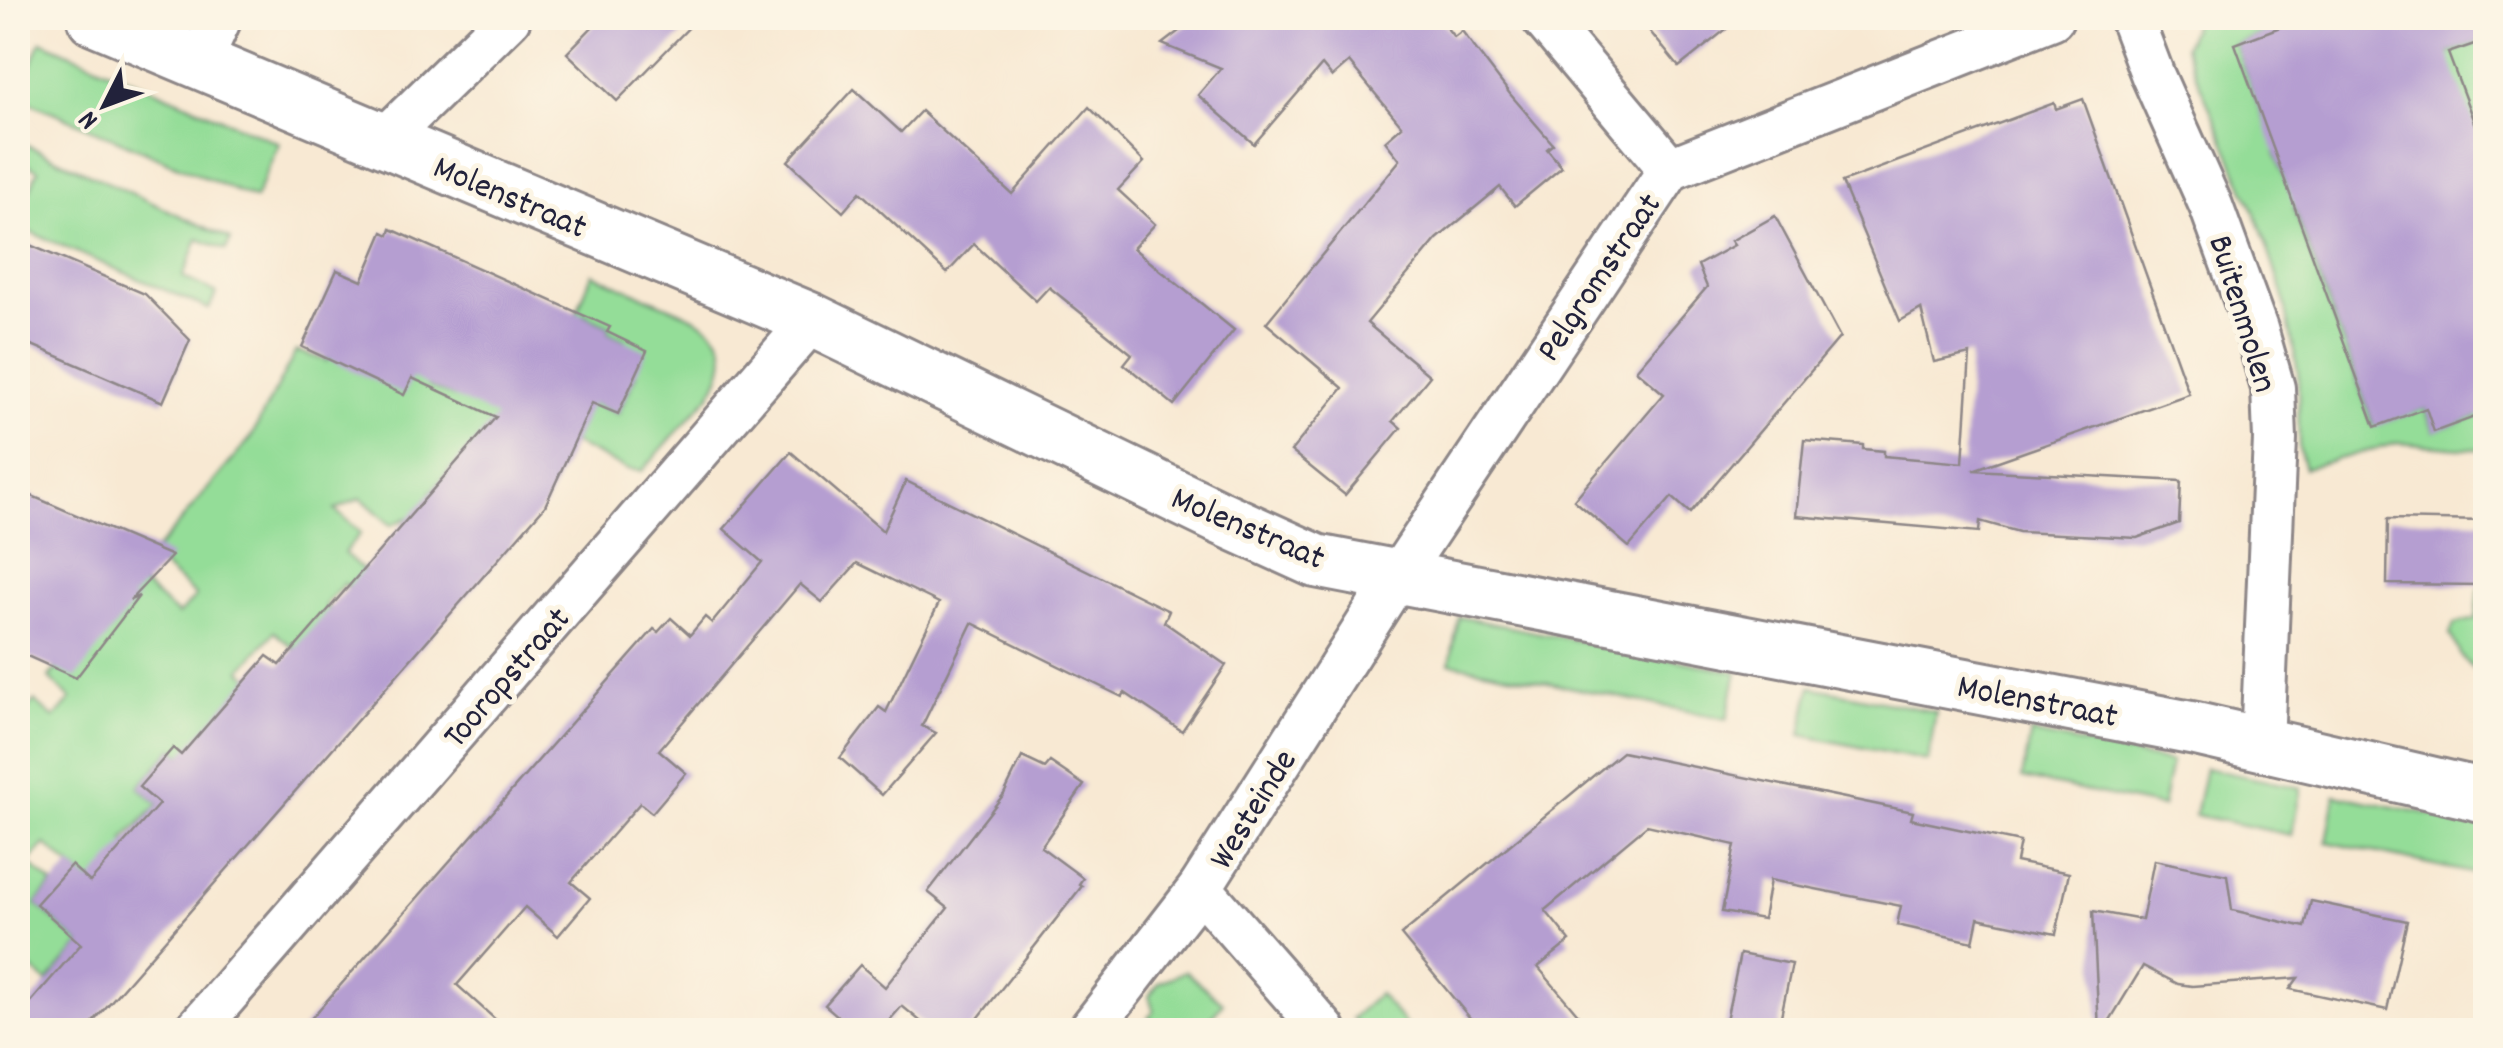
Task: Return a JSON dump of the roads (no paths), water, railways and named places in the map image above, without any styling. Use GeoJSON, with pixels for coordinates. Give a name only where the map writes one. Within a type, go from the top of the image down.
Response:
{"type":"FeatureCollection","features":[{"type":"Feature","properties":{"kind":"street","name":"Molenstraat"},"geometry":{"type":"LineString","coordinates":[[94,18],[210,40],[383,142],[812,320],[1316,560],[2262,744],[2486,796]]}},
{"type":"Feature","properties":{"kind":"street"},"geometry":{"type":"LineString","coordinates":[[383,142],[509,18]]}},
{"type":"Feature","properties":{"kind":"street"},"geometry":{"type":"LineString","coordinates":[[1543,18],[1670,169]]}},
{"type":"Feature","properties":{"kind":"street","name":"Pelgromstraat"},"geometry":{"type":"LineString","coordinates":[[1398,576],[1670,169],[2052,18]]}},
{"type":"Feature","properties":{"kind":"street","name":"Buitenmolen"},"geometry":{"type":"LineString","coordinates":[[2131,18],[2211,206],[2273,388],[2275,439],[2262,744]]}},
{"type":"Feature","properties":{"kind":"street","name":"Tooropstraat"},"geometry":{"type":"LineString","coordinates":[[196,1030],[812,320]]}},
{"type":"Feature","properties":{"kind":"street","name":"Westeinde"},"geometry":{"type":"LineString","coordinates":[[1090,1030],[1200,888],[1398,576]]}},
{"type":"Feature","properties":{"kind":"street"},"geometry":{"type":"LineString","coordinates":[[1200,888],[1324,1030]]}}]}
